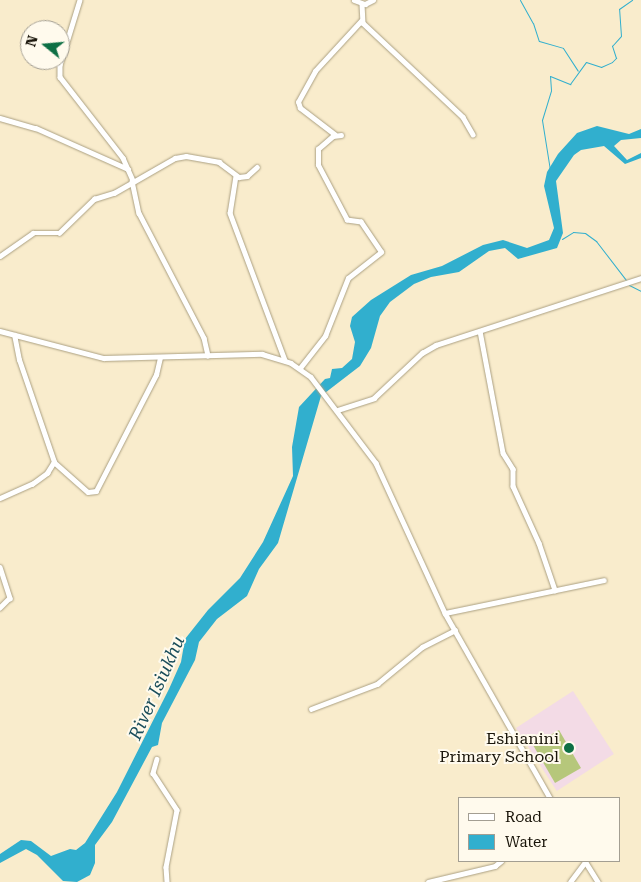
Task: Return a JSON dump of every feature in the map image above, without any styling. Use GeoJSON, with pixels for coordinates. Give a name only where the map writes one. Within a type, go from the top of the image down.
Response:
{"type":"FeatureCollection","features":[{"type":"Feature","properties":{"kind":"street"},"geometry":{"type":"LineString","coordinates":[[80,0],[60,65],[60,78],[92,116],[128,169],[133,181],[139,213],[204,338],[208,356]]}},
{"type":"Feature","properties":{"kind":"street"},"geometry":{"type":"LineString","coordinates":[[354,0],[362,4],[373,0]]}},
{"type":"Feature","properties":{"kind":"street"},"geometry":{"type":"LineString","coordinates":[[335,135],[298,104],[315,71],[361,21],[362,4]]}},
{"type":"Feature","properties":{"kind":"street"},"geometry":{"type":"LineString","coordinates":[[361,21],[463,117],[473,134]]}},
{"type":"Feature","properties":{"kind":"street"},"geometry":{"type":"LineString","coordinates":[[0,118],[36,128],[128,169]]}},
{"type":"Feature","properties":{"kind":"street"},"geometry":{"type":"LineString","coordinates":[[300,368],[325,336],[348,278],[381,252],[361,222],[348,220],[344,216],[318,165],[318,149],[335,135],[341,135]]}},
{"type":"Feature","properties":{"kind":"street"},"geometry":{"type":"LineString","coordinates":[[0,256],[34,233],[59,233],[94,199],[114,194],[174,158],[186,156],[222,164],[236,176],[248,176],[257,167]]}},
{"type":"Feature","properties":{"kind":"street"},"geometry":{"type":"LineString","coordinates":[[236,176],[230,213],[285,360]]}},
{"type":"Feature","properties":{"kind":"street"},"geometry":{"type":"LineString","coordinates":[[338,410],[374,398],[428,349],[641,278]]}},
{"type":"Feature","properties":{"kind":"street"},"geometry":{"type":"LineString","coordinates":[[0,331],[92,356],[160,358],[258,353],[285,360],[300,368],[319,384],[376,463],[445,613],[549,797]]}},
{"type":"Feature","properties":{"kind":"street"},"geometry":{"type":"LineString","coordinates":[[480,331],[504,453],[513,469],[513,486],[539,543],[555,590]]}},
{"type":"Feature","properties":{"kind":"street"},"geometry":{"type":"LineString","coordinates":[[14,335],[19,360],[54,462],[88,492],[95,492],[146,397],[160,358]]}},
{"type":"Feature","properties":{"kind":"street"},"geometry":{"type":"LineString","coordinates":[[0,498],[32,484],[47,473],[54,462]]}},
{"type":"Feature","properties":{"kind":"street"},"geometry":{"type":"LineString","coordinates":[[0,567],[10,598],[0,608]]}},
{"type":"Feature","properties":{"kind":"street"},"geometry":{"type":"LineString","coordinates":[[445,613],[604,580]]}},
{"type":"Feature","properties":{"kind":"street"},"geometry":{"type":"LineString","coordinates":[[311,709],[377,684],[422,647],[454,630]]}},
{"type":"Feature","properties":{"kind":"street"},"geometry":{"type":"LineString","coordinates":[[156,759],[153,773],[177,810],[166,867],[167,882]]}},
{"type":"Feature","properties":{"kind":"street"},"geometry":{"type":"LineString","coordinates":[[428,882],[495,866],[501,862]]}},
{"type":"Feature","properties":{"kind":"street"},"geometry":{"type":"LineString","coordinates":[[570,882],[585,862]]}},
{"type":"Feature","properties":{"kind":"street"},"geometry":{"type":"LineString","coordinates":[[587,862],[598,882]]}},
{"type":"Feature","properties":{"kind":"shaded area","name":"Eshianini Primary School"},"geometry":{"type":"Polygon","coordinates":[[[573,691],[614,754],[557,791],[516,728],[573,691]]]}},
{"type":"Feature","properties":{"kind":"green space"},"geometry":{"type":"Polygon","coordinates":[[[559,730],[581,768],[555,783],[533,745],[559,730]]]}},
{"type":"Feature","properties":{"kind":"water"},"geometry":{"type":"Polygon","coordinates":[[[597,126],[629,134],[641,129],[641,138],[621,140],[614,146],[627,160],[641,153],[641,158],[625,164],[604,146],[581,150],[574,155],[556,181],[563,233],[557,248],[518,259],[505,248],[489,251],[459,272],[431,277],[414,284],[390,302],[380,316],[371,348],[360,366],[321,396],[278,543],[259,569],[247,596],[217,619],[199,642],[195,660],[162,723],[158,745],[152,747],[112,822],[95,845],[95,863],[90,875],[77,882],[63,881],[37,855],[26,849],[0,863],[0,854],[21,840],[31,841],[51,856],[70,849],[76,850],[85,843],[117,792],[169,689],[181,662],[185,639],[208,610],[240,578],[263,542],[293,476],[292,447],[299,407],[325,379],[330,378],[332,369],[342,368],[352,359],[355,342],[350,326],[352,317],[371,300],[411,275],[442,266],[483,245],[503,240],[527,248],[549,240],[554,228],[544,186],[547,172],[558,154],[577,133],[597,126]]]}},
{"type":"Feature","properties":{"kind":"waterway"},"geometry":{"type":"LineString","coordinates":[[520,0],[533,23],[539,41],[563,48],[578,71]]}},
{"type":"Feature","properties":{"kind":"waterway"},"geometry":{"type":"LineString","coordinates":[[550,170],[542,120],[551,90],[550,76],[570,84],[586,62],[601,67],[612,62],[616,58],[612,46],[621,36],[619,9],[632,0]]}},
{"type":"Feature","properties":{"kind":"waterway"},"geometry":{"type":"LineString","coordinates":[[562,239],[573,232],[585,233],[596,241],[626,280]]}},
{"type":"Feature","properties":{"kind":"waterway"},"geometry":{"type":"LineString","coordinates":[[629,285],[641,291]]}},
{"type":"Feature","properties":{"kind":"place","name":"Eshianini Primary School"},"geometry":{"type":"Point","coordinates":[569,748]}},
{"type":"Feature","properties":{"kind":"water label","name":"River Isiukhu"},"geometry":{"type":"Point","coordinates":[157,688]}}]}
